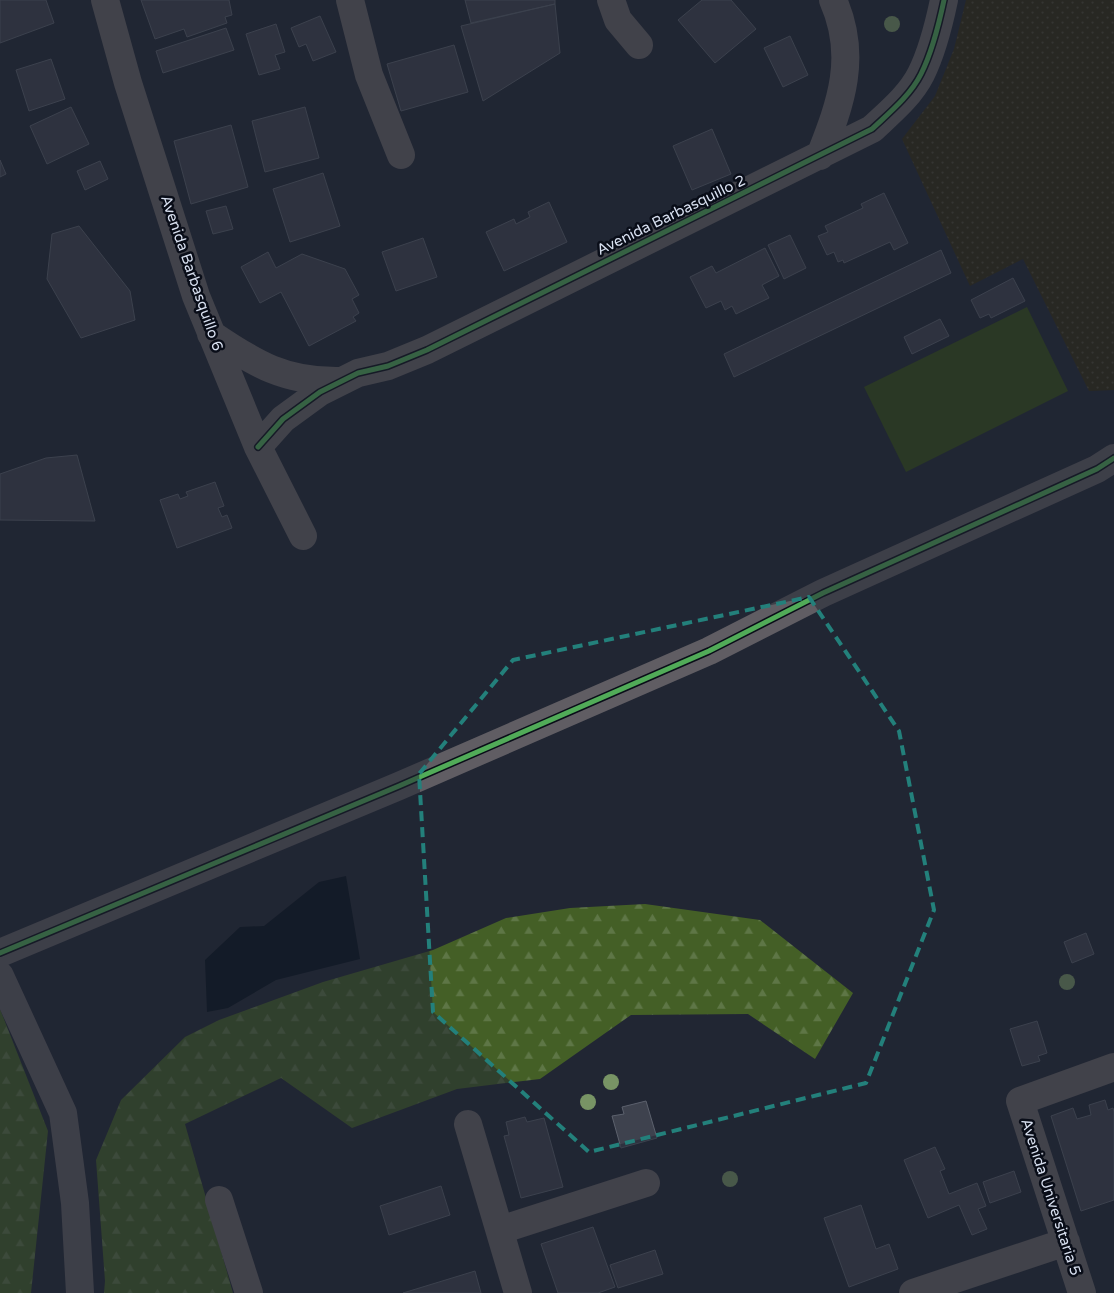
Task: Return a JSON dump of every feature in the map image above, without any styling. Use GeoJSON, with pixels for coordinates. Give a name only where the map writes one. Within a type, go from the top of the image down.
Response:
{"type":"FeatureCollection","features":[{"type":"Feature","properties":{"kind":"street","name":"Avenida Barbasquillo 6"},"geometry":{"type":"LineString","coordinates":[[105,0],[134,101],[196,296],[258,447],[303,536]]}},
{"type":"Feature","properties":{"kind":"street"},"geometry":{"type":"LineString","coordinates":[[350,0],[369,76],[401,156]]}},
{"type":"Feature","properties":{"kind":"street"},"geometry":{"type":"LineString","coordinates":[[612,0],[618,20],[639,45]]}},
{"type":"Feature","properties":{"kind":"street"},"geometry":{"type":"LineString","coordinates":[[820,156],[839,109],[845,77],[846,44],[839,13],[833,0]]}},
{"type":"Feature","properties":{"kind":"street","name":"Avenida Barbasquillo 2"},"geometry":{"type":"LineString","coordinates":[[341,381],[358,373],[388,366],[427,350],[872,130],[901,102],[921,75],[940,21],[944,0]]}},
{"type":"Feature","properties":{"kind":"street"},"geometry":{"type":"LineString","coordinates":[[211,334],[240,354],[292,378],[318,382],[341,381]]}},
{"type":"Feature","properties":{"kind":"street"},"geometry":{"type":"LineString","coordinates":[[258,447],[284,419],[320,392],[341,381]]}},
{"type":"Feature","properties":{"kind":"street"},"geometry":{"type":"LineString","coordinates":[[0,953],[399,786],[709,651],[823,593],[1097,469],[1114,458]]}},
{"type":"Feature","properties":{"kind":"street"},"geometry":{"type":"LineString","coordinates":[[0,976],[63,1112],[75,1203],[80,1293]]}},
{"type":"Feature","properties":{"kind":"street","name":"Avenida Universitaria 5"},"geometry":{"type":"LineString","coordinates":[[1082,1293],[1020,1101],[1114,1067]]}},
{"type":"Feature","properties":{"kind":"street"},"geometry":{"type":"LineString","coordinates":[[468,1124],[518,1293]]}},
{"type":"Feature","properties":{"kind":"street"},"geometry":{"type":"LineString","coordinates":[[500,1230],[646,1183]]}},
{"type":"Feature","properties":{"kind":"street"},"geometry":{"type":"LineString","coordinates":[[219,1200],[249,1293]]}},
{"type":"Feature","properties":{"kind":"street"},"geometry":{"type":"LineString","coordinates":[[913,1293],[1066,1242]]}},
{"type":"Feature","properties":{"kind":"highlighted area"},"geometry":{"type":"Polygon","coordinates":[[[809,597],[899,731],[934,910],[866,1083],[589,1152],[433,1012],[419,774],[513,660],[809,597]]]}},
{"type":"Feature","properties":{"kind":"green space"},"geometry":{"type":"Polygon","coordinates":[[[1027,307],[1068,391],[906,472],[864,387],[1027,307]]]}},
{"type":"Feature","properties":{"kind":"green space"},"geometry":{"type":"Polygon","coordinates":[[[645,904],[760,920],[853,993],[815,1059],[748,1014],[631,1015],[540,1079],[457,1089],[352,1128],[281,1078],[185,1124],[233,1293],[104,1293],[105,1281],[96,1160],[121,1100],[185,1037],[219,1020],[323,982],[433,950],[506,918],[570,908],[645,904]]]}},
{"type":"Feature","properties":{"kind":"green space"},"geometry":{"type":"Polygon","coordinates":[[[0,1009],[48,1131],[31,1293],[0,1293],[0,1009]]]}},
{"type":"Feature","properties":{"kind":"sand"},"geometry":{"type":"Polygon","coordinates":[[[966,0],[1114,0],[1114,390],[1089,391],[1023,259],[970,286],[902,139],[935,96],[954,49],[966,0]]]}},
{"type":"Feature","properties":{"kind":"water"},"geometry":{"type":"Polygon","coordinates":[[[346,876],[360,959],[276,980],[228,1008],[207,1012],[205,960],[240,927],[264,926],[319,882],[346,876]]]}},
{"type":"Feature","properties":{"kind":"building"},"geometry":{"type":"Polygon","coordinates":[[[0,0],[46,0],[54,23],[0,43],[0,0]]]}},
{"type":"Feature","properties":{"kind":"building"},"geometry":{"type":"Polygon","coordinates":[[[141,0],[229,0],[232,15],[225,17],[227,23],[187,37],[184,29],[155,39],[141,0]]]}},
{"type":"Feature","properties":{"kind":"building"},"geometry":{"type":"Polygon","coordinates":[[[465,0],[555,0],[555,4],[471,23],[465,0]]]}},
{"type":"Feature","properties":{"kind":"building"},"geometry":{"type":"Polygon","coordinates":[[[702,0],[731,0],[756,29],[715,63],[678,20],[702,0]]]}},
{"type":"Feature","properties":{"kind":"building"},"geometry":{"type":"Polygon","coordinates":[[[555,4],[560,53],[483,101],[461,26],[555,4]]]}},
{"type":"Feature","properties":{"kind":"building"},"geometry":{"type":"Polygon","coordinates":[[[320,16],[336,52],[313,61],[306,44],[299,47],[291,28],[320,16]]]}},
{"type":"Feature","properties":{"kind":"building"},"geometry":{"type":"Polygon","coordinates":[[[276,24],[285,52],[275,55],[280,69],[259,75],[246,34],[276,24]]]}},
{"type":"Feature","properties":{"kind":"building"},"geometry":{"type":"Polygon","coordinates":[[[226,28],[234,50],[163,73],[156,51],[226,28]]]}},
{"type":"Feature","properties":{"kind":"building"},"geometry":{"type":"Polygon","coordinates":[[[790,36],[808,75],[783,87],[764,48],[790,36]]]}},
{"type":"Feature","properties":{"kind":"building"},"geometry":{"type":"Polygon","coordinates":[[[454,45],[468,92],[401,111],[387,64],[454,45]]]}},
{"type":"Feature","properties":{"kind":"building"},"geometry":{"type":"Polygon","coordinates":[[[51,59],[65,99],[29,111],[16,70],[51,59]]]}},
{"type":"Feature","properties":{"kind":"building"},"geometry":{"type":"Polygon","coordinates":[[[71,107],[89,144],[47,164],[30,126],[71,107]]]}},
{"type":"Feature","properties":{"kind":"building"},"geometry":{"type":"Polygon","coordinates":[[[305,107],[319,158],[265,172],[252,121],[305,107]]]}},
{"type":"Feature","properties":{"kind":"building"},"geometry":{"type":"Polygon","coordinates":[[[231,125],[248,187],[191,204],[174,141],[231,125]]]}},
{"type":"Feature","properties":{"kind":"building"},"geometry":{"type":"Polygon","coordinates":[[[712,129],[731,174],[692,190],[673,146],[712,129]]]}},
{"type":"Feature","properties":{"kind":"building"},"geometry":{"type":"Polygon","coordinates":[[[0,160],[6,174],[0,177],[0,160]]]}},
{"type":"Feature","properties":{"kind":"building"},"geometry":{"type":"Polygon","coordinates":[[[100,161],[108,179],[85,190],[77,171],[100,161]]]}},
{"type":"Feature","properties":{"kind":"building"},"geometry":{"type":"Polygon","coordinates":[[[323,173],[340,226],[290,242],[273,189],[323,173]]]}},
{"type":"Feature","properties":{"kind":"building"},"geometry":{"type":"Polygon","coordinates":[[[884,193],[908,243],[894,250],[890,242],[844,263],[843,260],[838,262],[834,252],[827,255],[818,236],[828,232],[825,226],[863,208],[861,204],[884,193]]]}},
{"type":"Feature","properties":{"kind":"building"},"geometry":{"type":"Polygon","coordinates":[[[549,202],[567,242],[504,271],[486,232],[514,219],[516,224],[530,217],[528,212],[549,202]]]}},
{"type":"Feature","properties":{"kind":"building"},"geometry":{"type":"Polygon","coordinates":[[[226,206],[233,229],[213,234],[206,211],[226,206]]]}},
{"type":"Feature","properties":{"kind":"building"},"geometry":{"type":"Polygon","coordinates":[[[79,226],[130,291],[135,320],[81,338],[47,279],[52,234],[79,226]]]}},
{"type":"Feature","properties":{"kind":"building"},"geometry":{"type":"Polygon","coordinates":[[[790,235],[806,268],[784,279],[768,245],[790,235]]]}},
{"type":"Feature","properties":{"kind":"building"},"geometry":{"type":"Polygon","coordinates":[[[423,238],[437,277],[396,291],[382,252],[423,238]]]}},
{"type":"Feature","properties":{"kind":"building"},"geometry":{"type":"Polygon","coordinates":[[[765,248],[779,276],[762,285],[769,298],[736,314],[732,306],[725,310],[721,301],[706,308],[690,277],[712,266],[716,273],[765,248]]]}},
{"type":"Feature","properties":{"kind":"building"},"geometry":{"type":"Polygon","coordinates":[[[941,250],[951,273],[734,377],[724,354],[941,250]]]}},
{"type":"Feature","properties":{"kind":"building"},"geometry":{"type":"Polygon","coordinates":[[[268,252],[276,268],[302,254],[345,269],[359,295],[352,299],[359,313],[353,317],[356,321],[309,346],[281,292],[260,303],[241,267],[268,252]]]}},
{"type":"Feature","properties":{"kind":"building"},"geometry":{"type":"Polygon","coordinates":[[[1013,278],[1025,301],[991,318],[989,314],[980,318],[971,300],[1013,278]]]}},
{"type":"Feature","properties":{"kind":"building"},"geometry":{"type":"Polygon","coordinates":[[[940,319],[949,336],[912,354],[904,337],[940,319]]]}},
{"type":"Feature","properties":{"kind":"building"},"geometry":{"type":"Polygon","coordinates":[[[77,455],[95,521],[0,520],[0,474],[46,458],[77,455]]]}},
{"type":"Feature","properties":{"kind":"building"},"geometry":{"type":"Polygon","coordinates":[[[215,482],[224,506],[218,508],[222,517],[227,515],[232,528],[177,548],[160,500],[178,494],[180,499],[188,496],[186,492],[215,482]]]}},
{"type":"Feature","properties":{"kind":"building"},"geometry":{"type":"Polygon","coordinates":[[[1086,933],[1094,954],[1072,963],[1064,942],[1086,933]]]}},
{"type":"Feature","properties":{"kind":"building"},"geometry":{"type":"Polygon","coordinates":[[[1037,1021],[1047,1053],[1038,1056],[1040,1061],[1022,1066],[1010,1029],[1037,1021]]]}},
{"type":"Feature","properties":{"kind":"building"},"geometry":{"type":"Polygon","coordinates":[[[1105,1100],[1108,1110],[1113,1108],[1114,1112],[1114,1200],[1081,1211],[1051,1116],[1073,1108],[1077,1119],[1091,1115],[1089,1105],[1105,1100]]]}},
{"type":"Feature","properties":{"kind":"building"},"geometry":{"type":"Polygon","coordinates":[[[646,1101],[657,1138],[621,1148],[612,1116],[624,1114],[622,1107],[646,1101]]]}},
{"type":"Feature","properties":{"kind":"building"},"geometry":{"type":"Polygon","coordinates":[[[525,1117],[527,1122],[544,1118],[563,1187],[521,1198],[504,1136],[509,1135],[506,1122],[525,1117]]]}},
{"type":"Feature","properties":{"kind":"building"},"geometry":{"type":"Polygon","coordinates":[[[935,1147],[945,1169],[940,1171],[949,1194],[977,1183],[986,1206],[978,1209],[987,1229],[972,1235],[959,1205],[928,1218],[904,1160],[935,1147]]]}},
{"type":"Feature","properties":{"kind":"building"},"geometry":{"type":"Polygon","coordinates":[[[1014,1171],[1021,1192],[990,1203],[983,1182],[1014,1171]]]}},
{"type":"Feature","properties":{"kind":"building"},"geometry":{"type":"Polygon","coordinates":[[[441,1186],[450,1215],[389,1235],[380,1206],[441,1186]]]}},
{"type":"Feature","properties":{"kind":"building"},"geometry":{"type":"Polygon","coordinates":[[[861,1205],[876,1249],[889,1244],[898,1269],[849,1287],[824,1218],[861,1205]]]}},
{"type":"Feature","properties":{"kind":"building"},"geometry":{"type":"Polygon","coordinates":[[[593,1227],[615,1287],[598,1293],[558,1293],[541,1244],[593,1227]]]}},
{"type":"Feature","properties":{"kind":"building"},"geometry":{"type":"Polygon","coordinates":[[[655,1250],[663,1274],[618,1288],[610,1265],[655,1250]]]}},
{"type":"Feature","properties":{"kind":"building"},"geometry":{"type":"Polygon","coordinates":[[[475,1271],[481,1293],[403,1293],[475,1271]]]}},
{"type":"Feature","properties":{"kind":"cycle path"},"geometry":{"type":"LineString","coordinates":[[258,447],[283,419],[320,392],[358,373],[388,366],[427,350],[872,129],[905,97],[921,74],[935,38],[944,0]]}},
{"type":"Feature","properties":{"kind":"cycle path"},"geometry":{"type":"LineString","coordinates":[[0,953],[399,786],[709,651],[823,593],[1097,469],[1114,458]]}}]}
